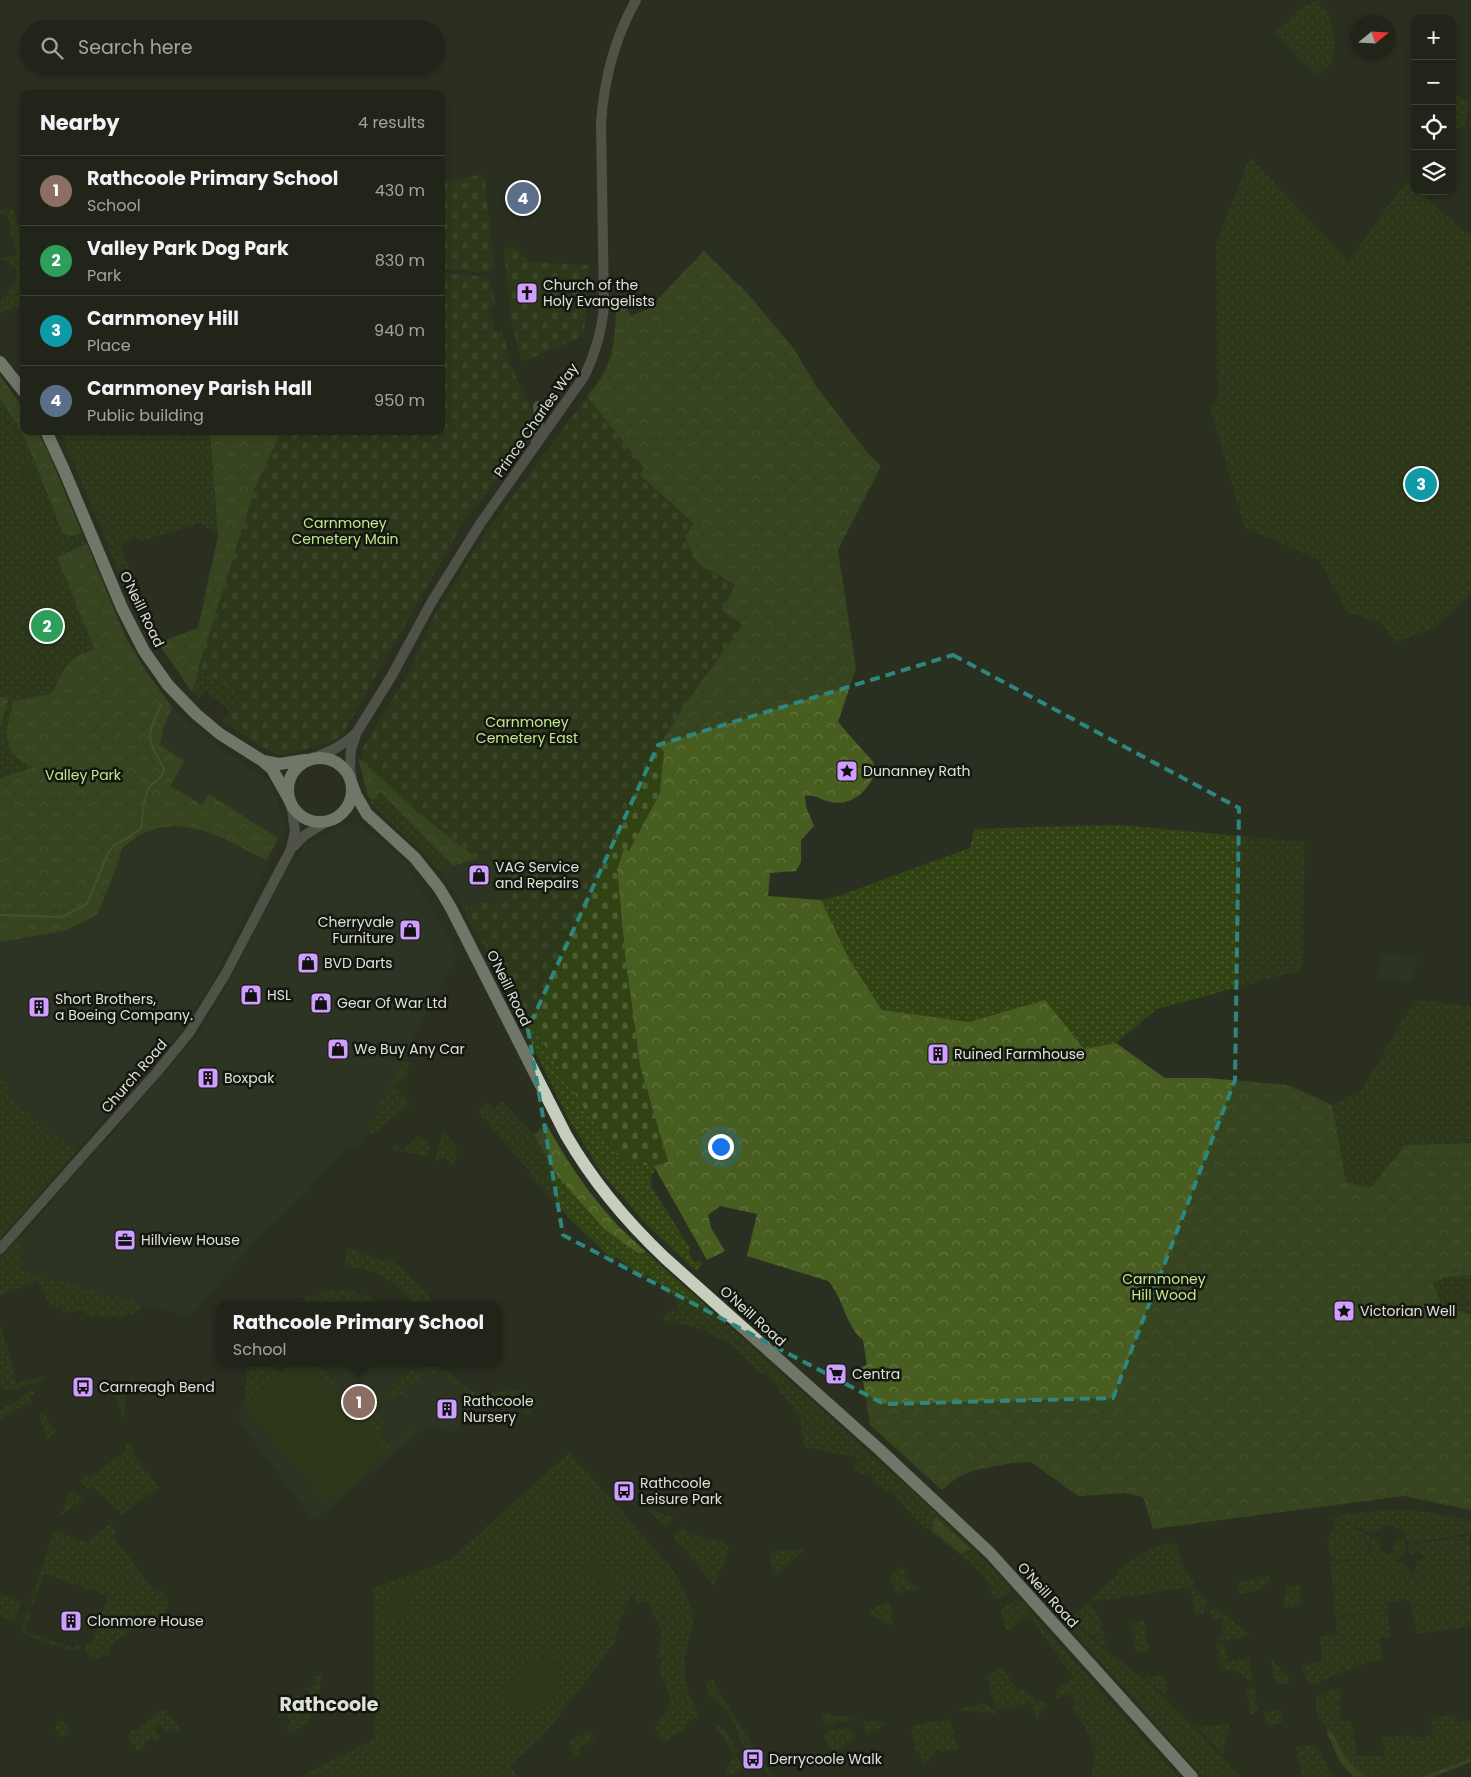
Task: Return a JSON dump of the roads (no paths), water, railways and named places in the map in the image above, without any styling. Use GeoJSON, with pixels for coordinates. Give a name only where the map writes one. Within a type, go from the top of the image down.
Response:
{"type":"FeatureCollection","features":[{"type":"Feature","properties":{"kind":"main road"},"geometry":{"type":"LineString","coordinates":[[0,362],[20,387]]}},
{"type":"Feature","properties":{"kind":"main road","name":"O'Neill Road"},"geometry":{"type":"LineString","coordinates":[[48,435],[122,608],[144,651],[168,685],[196,714],[220,734],[263,761],[272,769],[290,801]]}},
{"type":"Feature","properties":{"kind":"main road"},"geometry":{"type":"LineString","coordinates":[[330,821],[340,816],[349,805],[352,783],[345,769],[340,764],[326,758],[311,759],[298,766],[290,778],[288,785],[290,801],[294,809],[305,819],[312,821],[330,821],[349,816],[359,816],[373,820]]}},
{"type":"Feature","properties":{"kind":"main road","name":"O'Neill Road"},"geometry":{"type":"LineString","coordinates":[[263,761],[279,764],[311,759]]}},
{"type":"Feature","properties":{"kind":"main road","name":"O'Neill Road"},"geometry":{"type":"LineString","coordinates":[[352,783],[356,795],[367,814],[415,858],[443,894],[468,939],[566,1135],[591,1175],[613,1204],[672,1264],[886,1456],[990,1553],[1192,1777]]}},
{"type":"Feature","properties":{"kind":"street","name":"Prince Charles Way"},"geometry":{"type":"LineString","coordinates":[[352,783],[350,767],[351,750],[357,732],[449,572],[480,524],[585,375],[593,359],[603,324],[604,306],[601,132],[603,93],[618,38],[636,0]]}},
{"type":"Feature","properties":{"kind":"street"},"geometry":{"type":"LineString","coordinates":[[536,445],[539,421],[538,406]]}},
{"type":"Feature","properties":{"kind":"street","name":"Prince Charles Way"},"geometry":{"type":"LineString","coordinates":[[311,759],[338,747],[357,732]]}},
{"type":"Feature","properties":{"kind":"street","name":"Church Road"},"geometry":{"type":"LineString","coordinates":[[0,1249],[157,1072],[189,1033],[225,975],[291,849],[295,831],[290,801]]}},
{"type":"Feature","properties":{"kind":"street","name":"Church Road"},"geometry":{"type":"LineString","coordinates":[[291,849],[305,835],[330,821]]}},
{"type":"Feature","properties":{"kind":"waterway"},"geometry":{"type":"LineString","coordinates":[[0,915],[61,917],[87,904],[112,847],[141,829],[146,795],[150,786],[161,777],[163,772],[164,769],[150,738],[152,725],[161,705]]}},
{"type":"Feature","properties":{"kind":"place","name":"Carnmoney Parish Hall"},"geometry":{"type":"Point","coordinates":[523,198]}},
{"type":"Feature","properties":{"kind":"place","name":"Church of the Holy Evangelists"},"geometry":{"type":"Point","coordinates":[527,293]}},
{"type":"Feature","properties":{"kind":"place","name":"Carnmoney Hill"},"geometry":{"type":"Point","coordinates":[1421,484]}},
{"type":"Feature","properties":{"kind":"place","name":"Valley Park Dog Park"},"geometry":{"type":"Point","coordinates":[47,626]}},
{"type":"Feature","properties":{"kind":"place","name":"Dunanney Rath"},"geometry":{"type":"Point","coordinates":[847,771]}},
{"type":"Feature","properties":{"kind":"place","name":"VAG Service and Repairs"},"geometry":{"type":"Point","coordinates":[479,875]}},
{"type":"Feature","properties":{"kind":"place","name":"Cherryvale Furniture"},"geometry":{"type":"Point","coordinates":[410,930]}},
{"type":"Feature","properties":{"kind":"place","name":"BVD Darts"},"geometry":{"type":"Point","coordinates":[308,963]}},
{"type":"Feature","properties":{"kind":"place","name":"HSL"},"geometry":{"type":"Point","coordinates":[251,995]}},
{"type":"Feature","properties":{"kind":"place","name":"Gear Of War Ltd"},"geometry":{"type":"Point","coordinates":[321,1003]}},
{"type":"Feature","properties":{"kind":"place","name":"Short Brothers, a Boeing Company."},"geometry":{"type":"Point","coordinates":[39,1007]}},
{"type":"Feature","properties":{"kind":"place","name":"We Buy Any Car"},"geometry":{"type":"Point","coordinates":[338,1049]}},
{"type":"Feature","properties":{"kind":"place","name":"Ruined Farmhouse"},"geometry":{"type":"Point","coordinates":[938,1054]}},
{"type":"Feature","properties":{"kind":"place","name":"Boxpak"},"geometry":{"type":"Point","coordinates":[208,1078]}},
{"type":"Feature","properties":{"kind":"place","name":"Hillview House"},"geometry":{"type":"Point","coordinates":[125,1240]}},
{"type":"Feature","properties":{"kind":"place","name":"Victorian Well"},"geometry":{"type":"Point","coordinates":[1344,1311]}},
{"type":"Feature","properties":{"kind":"place","name":"Centra"},"geometry":{"type":"Point","coordinates":[836,1374]}},
{"type":"Feature","properties":{"kind":"place","name":"Carnreagh Bend"},"geometry":{"type":"Point","coordinates":[83,1387]}},
{"type":"Feature","properties":{"kind":"place","name":"Rathcoole Primary School"},"geometry":{"type":"Point","coordinates":[359,1402]}},
{"type":"Feature","properties":{"kind":"place","name":"Rathcoole Nursery"},"geometry":{"type":"Point","coordinates":[447,1409]}},
{"type":"Feature","properties":{"kind":"place","name":"Rathcoole Leisure Park"},"geometry":{"type":"Point","coordinates":[624,1491]}},
{"type":"Feature","properties":{"kind":"place","name":"Clonmore House"},"geometry":{"type":"Point","coordinates":[71,1621]}},
{"type":"Feature","properties":{"kind":"place","name":"Derrycoole Walk"},"geometry":{"type":"Point","coordinates":[753,1759]}},
{"type":"Feature","properties":{"kind":"district","name":"Rathcoole"},"geometry":{"type":"Point","coordinates":[329,1704]}},
{"type":"Feature","properties":{"kind":"park label","name":"Carnmoney Cemetery Main"},"geometry":{"type":"Point","coordinates":[345,532]}},
{"type":"Feature","properties":{"kind":"park label","name":"Carnmoney Cemetery East"},"geometry":{"type":"Point","coordinates":[527,730]}},
{"type":"Feature","properties":{"kind":"park label","name":"Valley Park"},"geometry":{"type":"Point","coordinates":[83,775]}},
{"type":"Feature","properties":{"kind":"park label","name":"Carnmoney Hill Wood"},"geometry":{"type":"Point","coordinates":[1164,1288]}}]}
